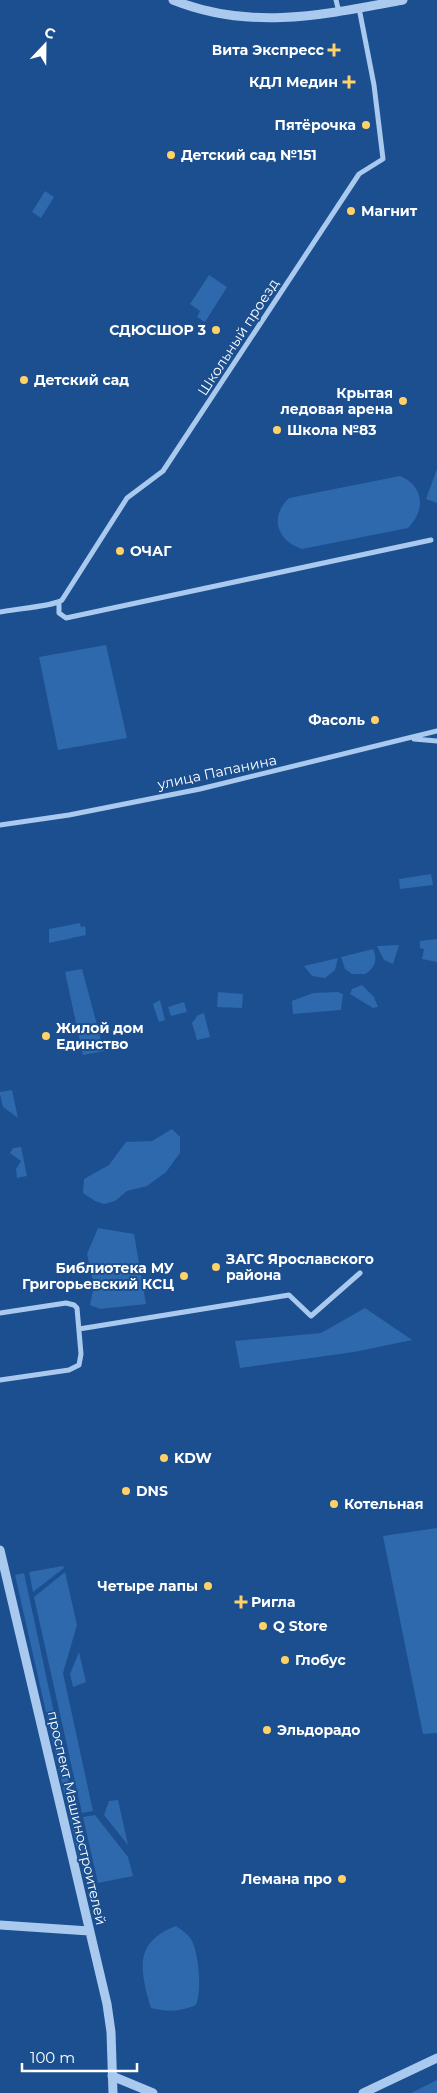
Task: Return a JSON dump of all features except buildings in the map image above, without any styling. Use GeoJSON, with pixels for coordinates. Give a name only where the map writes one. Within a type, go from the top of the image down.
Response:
{"type":"FeatureCollection","features":[{"type":"Feature","properties":{"kind":"street"},"geometry":{"type":"LineString","coordinates":[[173,0],[204,11],[239,18],[270,19],[339,12],[403,0]]}},
{"type":"Feature","properties":{"kind":"street"},"geometry":{"type":"LineString","coordinates":[[336,0],[339,12]]}},
{"type":"Feature","properties":{"kind":"street","name":"Школьный проезд"},"geometry":{"type":"LineString","coordinates":[[58,603],[67,594],[127,498],[163,471],[359,174],[383,159],[374,84],[359,8]]}},
{"type":"Feature","properties":{"kind":"street"},"geometry":{"type":"LineString","coordinates":[[0,612],[58,603],[59,612],[66,618],[431,540]]}},
{"type":"Feature","properties":{"kind":"street","name":"улица Папанина"},"geometry":{"type":"LineString","coordinates":[[0,825],[69,815],[200,789],[437,731]]}},
{"type":"Feature","properties":{"kind":"street"},"geometry":{"type":"LineString","coordinates":[[409,738],[437,741]]}},
{"type":"Feature","properties":{"kind":"street"},"geometry":{"type":"LineString","coordinates":[[79,1328],[290,1295],[311,1316],[360,1273]]}},
{"type":"Feature","properties":{"kind":"street"},"geometry":{"type":"LineString","coordinates":[[0,1313],[70,1303],[77,1308],[79,1328],[79,1365],[69,1370],[0,1380]]}},
{"type":"Feature","properties":{"kind":"street","name":"проспект Машиностроителей"},"geometry":{"type":"LineString","coordinates":[[0,1550],[107,2004],[113,2093]]}},
{"type":"Feature","properties":{"kind":"street"},"geometry":{"type":"LineString","coordinates":[[0,1925],[89,1931]]}},
{"type":"Feature","properties":{"kind":"street"},"geometry":{"type":"LineString","coordinates":[[363,2093],[437,2058]]}},
{"type":"Feature","properties":{"kind":"street"},"geometry":{"type":"LineString","coordinates":[[112,2076],[153,2093]]}},
{"type":"Feature","properties":{"kind":"shaded area"},"geometry":{"type":"Polygon","coordinates":[[[45,191],[54,197],[41,218],[32,212],[45,191]]]}},
{"type":"Feature","properties":{"kind":"shaded area"},"geometry":{"type":"Polygon","coordinates":[[[209,275],[227,287],[205,322],[197,317],[200,311],[190,304],[209,275]]]}},
{"type":"Feature","properties":{"kind":"shaded area"},"geometry":{"type":"Polygon","coordinates":[[[437,469],[437,503],[426,499],[437,469]]]}},
{"type":"Feature","properties":{"kind":"shaded area"},"geometry":{"type":"Polygon","coordinates":[[[400,476],[414,486],[420,499],[418,514],[408,528],[302,549],[287,540],[279,528],[279,513],[289,498],[400,476]]]}},
{"type":"Feature","properties":{"kind":"shaded area"},"geometry":{"type":"Polygon","coordinates":[[[106,645],[127,738],[58,750],[39,657],[106,645]]]}},
{"type":"Feature","properties":{"kind":"shaded area"},"geometry":{"type":"Polygon","coordinates":[[[431,874],[433,885],[400,889],[399,879],[431,874]]]}},
{"type":"Feature","properties":{"kind":"shaded area"},"geometry":{"type":"Polygon","coordinates":[[[80,923],[81,927],[85,926],[86,935],[49,943],[49,929],[80,923]]]}},
{"type":"Feature","properties":{"kind":"shaded area"},"geometry":{"type":"Polygon","coordinates":[[[437,939],[437,962],[422,959],[424,949],[420,948],[420,941],[437,939]]]}},
{"type":"Feature","properties":{"kind":"shaded area"},"geometry":{"type":"Polygon","coordinates":[[[399,945],[393,964],[384,960],[377,946],[399,945]]]}},
{"type":"Feature","properties":{"kind":"shaded area"},"geometry":{"type":"Polygon","coordinates":[[[373,949],[375,960],[368,972],[365,974],[352,974],[345,969],[341,957],[373,949]]]}},
{"type":"Feature","properties":{"kind":"shaded area"},"geometry":{"type":"Polygon","coordinates":[[[338,958],[335,970],[325,978],[312,976],[304,966],[338,958]]]}},
{"type":"Feature","properties":{"kind":"shaded area"},"geometry":{"type":"Polygon","coordinates":[[[82,969],[104,1051],[83,1055],[65,972],[82,969]]]}},
{"type":"Feature","properties":{"kind":"shaded area"},"geometry":{"type":"Polygon","coordinates":[[[362,985],[374,997],[378,1007],[373,1008],[350,994],[352,989],[362,985]]]}},
{"type":"Feature","properties":{"kind":"shaded area"},"geometry":{"type":"Polygon","coordinates":[[[218,992],[243,994],[242,1008],[217,1007],[218,992]]]}},
{"type":"Feature","properties":{"kind":"shaded area"},"geometry":{"type":"Polygon","coordinates":[[[338,992],[343,994],[341,1010],[293,1014],[292,1001],[313,993],[338,992]]]}},
{"type":"Feature","properties":{"kind":"shaded area"},"geometry":{"type":"Polygon","coordinates":[[[160,1000],[165,1020],[159,1022],[153,1004],[160,1000]]]}},
{"type":"Feature","properties":{"kind":"shaded area"},"geometry":{"type":"Polygon","coordinates":[[[184,1002],[187,1012],[171,1016],[168,1007],[184,1002]]]}},
{"type":"Feature","properties":{"kind":"shaded area"},"geometry":{"type":"Polygon","coordinates":[[[204,1013],[210,1037],[197,1040],[192,1023],[198,1015],[204,1013]]]}},
{"type":"Feature","properties":{"kind":"shaded area"},"geometry":{"type":"Polygon","coordinates":[[[12,1090],[18,1118],[3,1107],[0,1094],[0,1092],[12,1090]]]}},
{"type":"Feature","properties":{"kind":"shaded area"},"geometry":{"type":"Polygon","coordinates":[[[172,1129],[180,1137],[180,1153],[166,1172],[147,1186],[127,1191],[115,1201],[104,1204],[95,1201],[83,1193],[84,1179],[109,1165],[126,1142],[152,1141],[172,1129]]]}},
{"type":"Feature","properties":{"kind":"shaded area"},"geometry":{"type":"Polygon","coordinates":[[[21,1147],[27,1176],[17,1178],[16,1169],[21,1161],[10,1153],[13,1148],[21,1147]]]}},
{"type":"Feature","properties":{"kind":"shaded area"},"geometry":{"type":"Polygon","coordinates":[[[98,1228],[134,1234],[146,1304],[100,1309],[90,1305],[94,1286],[87,1254],[98,1228]]]}},
{"type":"Feature","properties":{"kind":"shaded area"},"geometry":{"type":"Polygon","coordinates":[[[365,1308],[412,1340],[354,1352],[240,1368],[235,1341],[321,1333],[365,1308]]]}},
{"type":"Feature","properties":{"kind":"shaded area"},"geometry":{"type":"Polygon","coordinates":[[[437,1528],[437,1733],[423,1734],[383,1536],[437,1528]]]}},
{"type":"Feature","properties":{"kind":"shaded area"},"geometry":{"type":"Polygon","coordinates":[[[63,1566],[64,1568],[33,1592],[29,1572],[63,1566]]]}},
{"type":"Feature","properties":{"kind":"shaded area"},"geometry":{"type":"Polygon","coordinates":[[[65,1572],[77,1625],[63,1673],[93,1811],[82,1813],[34,1597],[65,1572]]]}},
{"type":"Feature","properties":{"kind":"shaded area"},"geometry":{"type":"Polygon","coordinates":[[[24,1573],[85,1857],[79,1858],[15,1575],[24,1573]]]}},
{"type":"Feature","properties":{"kind":"shaded area"},"geometry":{"type":"Polygon","coordinates":[[[79,1652],[86,1682],[73,1687],[70,1674],[79,1652]]]}},
{"type":"Feature","properties":{"kind":"shaded area"},"geometry":{"type":"Polygon","coordinates":[[[118,1800],[128,1845],[104,1815],[109,1801],[118,1800]]]}},
{"type":"Feature","properties":{"kind":"shaded area"},"geometry":{"type":"Polygon","coordinates":[[[95,1815],[128,1857],[133,1876],[98,1883],[83,1817],[95,1815]]]}},
{"type":"Feature","properties":{"kind":"shaded area"},"geometry":{"type":"Polygon","coordinates":[[[176,1926],[190,1937],[194,1945],[198,1962],[198,1999],[196,2005],[174,2011],[151,2008],[144,1982],[143,1959],[146,1949],[152,1940],[176,1926]]]}},
{"type":"Feature","properties":{"kind":"shaded area"},"geometry":{"type":"Polygon","coordinates":[[[437,2080],[437,2093],[411,2093],[437,2080]]]}},
{"type":"Feature","properties":{"kind":"place","name":"Вита Экспресс"},"geometry":{"type":"Point","coordinates":[334,50]}},
{"type":"Feature","properties":{"kind":"place","name":"КДЛ Медин"},"geometry":{"type":"Point","coordinates":[349,82]}},
{"type":"Feature","properties":{"kind":"place","name":"Пятёрочка"},"geometry":{"type":"Point","coordinates":[366,125]}},
{"type":"Feature","properties":{"kind":"place","name":"Детский сад №151"},"geometry":{"type":"Point","coordinates":[171,155]}},
{"type":"Feature","properties":{"kind":"place","name":"Магнит"},"geometry":{"type":"Point","coordinates":[351,211]}},
{"type":"Feature","properties":{"kind":"place","name":"СДЮСШОР 3"},"geometry":{"type":"Point","coordinates":[216,330]}},
{"type":"Feature","properties":{"kind":"place","name":"Детский сад"},"geometry":{"type":"Point","coordinates":[24,380]}},
{"type":"Feature","properties":{"kind":"place","name":"Крытая ледовая арена"},"geometry":{"type":"Point","coordinates":[403,401]}},
{"type":"Feature","properties":{"kind":"place","name":"Школа №83"},"geometry":{"type":"Point","coordinates":[277,430]}},
{"type":"Feature","properties":{"kind":"place","name":"ОЧАГ"},"geometry":{"type":"Point","coordinates":[120,551]}},
{"type":"Feature","properties":{"kind":"place","name":"Фасоль"},"geometry":{"type":"Point","coordinates":[375,720]}},
{"type":"Feature","properties":{"kind":"place","name":"Жилой дом Единство"},"geometry":{"type":"Point","coordinates":[46,1036]}},
{"type":"Feature","properties":{"kind":"place","name":"ЗАГС Ярославского района"},"geometry":{"type":"Point","coordinates":[216,1267]}},
{"type":"Feature","properties":{"kind":"place","name":"Библиотека МУ Григорьевский КСЦ"},"geometry":{"type":"Point","coordinates":[184,1276]}},
{"type":"Feature","properties":{"kind":"place","name":"KDW"},"geometry":{"type":"Point","coordinates":[164,1458]}},
{"type":"Feature","properties":{"kind":"place","name":"DNS"},"geometry":{"type":"Point","coordinates":[126,1491]}},
{"type":"Feature","properties":{"kind":"place","name":"Котельная"},"geometry":{"type":"Point","coordinates":[334,1504]}},
{"type":"Feature","properties":{"kind":"place","name":"Четыре лапы"},"geometry":{"type":"Point","coordinates":[208,1586]}},
{"type":"Feature","properties":{"kind":"place","name":"Ригла"},"geometry":{"type":"Point","coordinates":[241,1602]}},
{"type":"Feature","properties":{"kind":"place","name":"Q Store"},"geometry":{"type":"Point","coordinates":[263,1626]}},
{"type":"Feature","properties":{"kind":"place","name":"Глобус"},"geometry":{"type":"Point","coordinates":[285,1660]}},
{"type":"Feature","properties":{"kind":"place","name":"Эльдорадо"},"geometry":{"type":"Point","coordinates":[267,1730]}},
{"type":"Feature","properties":{"kind":"place","name":"Лемана про"},"geometry":{"type":"Point","coordinates":[342,1879]}}]}
